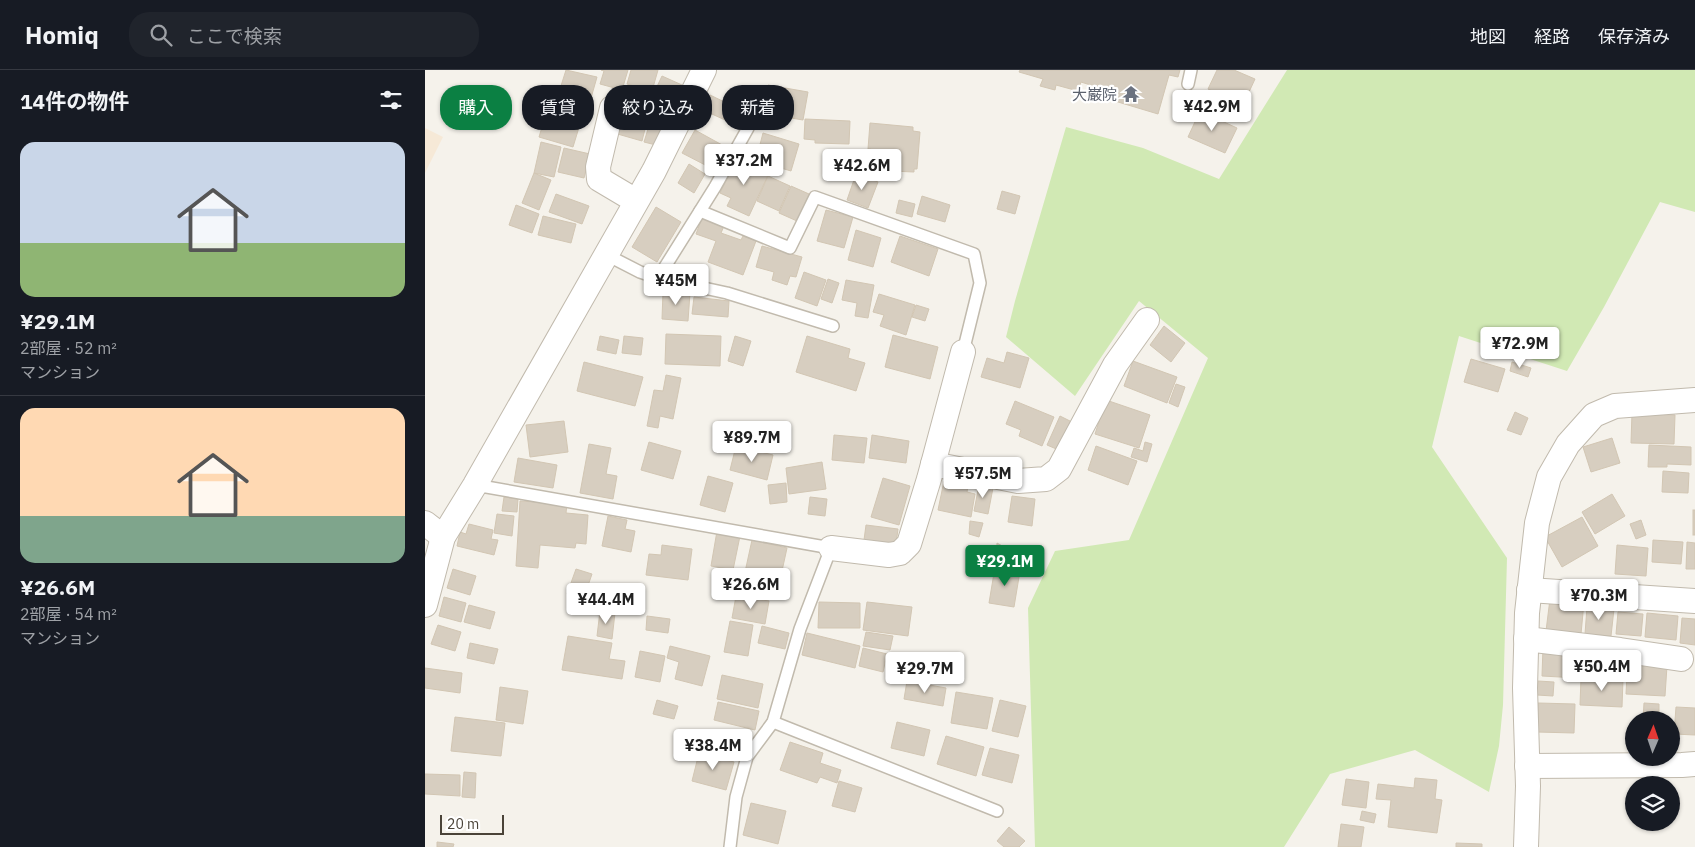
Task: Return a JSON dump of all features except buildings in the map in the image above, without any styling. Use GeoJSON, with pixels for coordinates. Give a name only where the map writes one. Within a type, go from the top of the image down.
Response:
{"type":"FeatureCollection","features":[{"type":"Feature","properties":{"kind":"street"},"geometry":{"type":"LineString","coordinates":[[425,605],[434,530],[475,485],[653,171],[704,70]]}},
{"type":"Feature","properties":{"kind":"street"},"geometry":{"type":"LineString","coordinates":[[607,130],[598,167],[599,179],[636,201]]}},
{"type":"Feature","properties":{"kind":"street"},"geometry":{"type":"LineString","coordinates":[[933,464],[1018,481],[1046,479],[1059,469],[1115,365],[1147,320]]}},
{"type":"Feature","properties":{"kind":"street"},"geometry":{"type":"LineString","coordinates":[[831,548],[889,555],[900,553],[909,544],[963,352]]}},
{"type":"Feature","properties":{"kind":"street"},"geometry":{"type":"LineString","coordinates":[[1526,847],[1527,766],[1525,688],[1529,590],[1537,523],[1549,477],[1568,444],[1594,415],[1615,406],[1695,400]]}},
{"type":"Feature","properties":{"kind":"street"},"geometry":{"type":"LineString","coordinates":[[1529,590],[1695,601]]}},
{"type":"Feature","properties":{"kind":"street"},"geometry":{"type":"LineString","coordinates":[[1526,639],[1681,659]]}},
{"type":"Feature","properties":{"kind":"street"},"geometry":{"type":"LineString","coordinates":[[1527,766],[1682,766],[1695,764]]}},
{"type":"Feature","properties":{"kind":"lane"},"geometry":{"type":"LineString","coordinates":[[1188,84],[1191,70]]}},
{"type":"Feature","properties":{"kind":"lane"},"geometry":{"type":"LineString","coordinates":[[658,278],[715,187],[747,130]]}},
{"type":"Feature","properties":{"kind":"lane"},"geometry":{"type":"LineString","coordinates":[[700,211],[790,248],[815,197],[974,254],[980,283],[963,352]]}},
{"type":"Feature","properties":{"kind":"lane"},"geometry":{"type":"LineString","coordinates":[[605,254],[641,272],[658,278],[727,292],[833,326]]}},
{"type":"Feature","properties":{"kind":"lane"},"geometry":{"type":"LineString","coordinates":[[475,485],[831,548],[800,629],[773,722],[747,757],[737,797],[730,847]]}},
{"type":"Feature","properties":{"kind":"lane"},"geometry":{"type":"LineString","coordinates":[[773,722],[997,811]]}},
{"type":"Feature","properties":{"kind":"shaded area"},"geometry":{"type":"Polygon","coordinates":[[[425,128],[443,137],[425,173],[425,128]]]}},
{"type":"Feature","properties":{"kind":"green space"},"geometry":{"type":"Polygon","coordinates":[[[1287,70],[1695,70],[1695,212],[1660,202],[1604,307],[1567,371],[1459,336],[1432,447],[1507,558],[1503,705],[1499,746],[1489,792],[1415,750],[1330,774],[1284,847],[1035,847],[1028,608],[1055,551],[1129,540],[1208,358],[1139,301],[1075,396],[1006,337],[1066,127],[1143,148],[1219,179],[1287,70]]]}},
{"type":"Feature","properties":{"kind":"place","name":"大巌院"},"geometry":{"type":"Point","coordinates":[1131,94]}}]}
